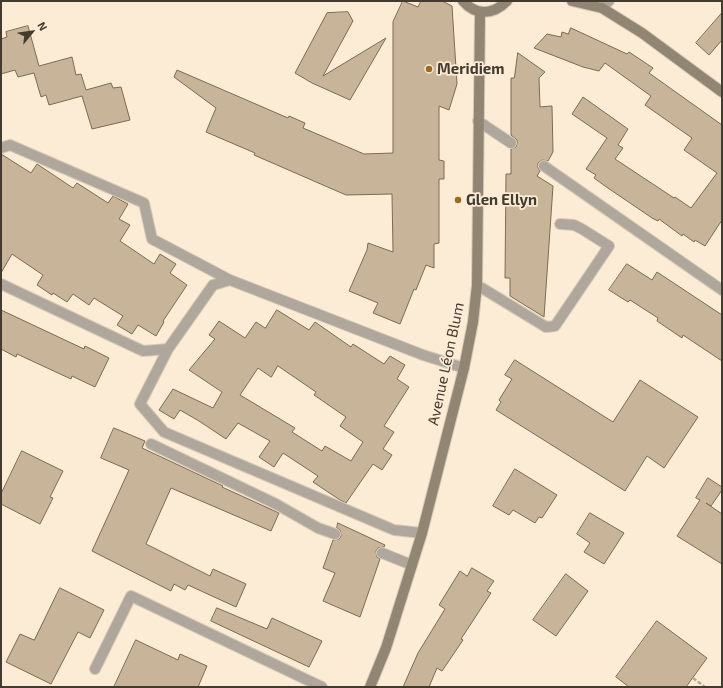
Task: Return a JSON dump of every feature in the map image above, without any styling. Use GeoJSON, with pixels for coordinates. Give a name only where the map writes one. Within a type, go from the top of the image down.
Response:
{"type":"FeatureCollection","features":[{"type":"Feature","properties":{"kind":"street"},"geometry":{"type":"LineString","coordinates":[[463,1],[469,8],[480,12],[494,10],[502,6],[506,1]]}},
{"type":"Feature","properties":{"kind":"street"},"geometry":{"type":"LineString","coordinates":[[572,1],[606,5],[722,92]]}},
{"type":"Feature","properties":{"kind":"street","name":"Avenue Léon Blum"},"geometry":{"type":"LineString","coordinates":[[370,687],[386,648],[422,533],[464,368],[473,322],[476,285],[480,12]]}},
{"type":"Feature","properties":{"kind":"street"},"geometry":{"type":"LineString","coordinates":[[478,121],[511,143]]}},
{"type":"Feature","properties":{"kind":"street"},"geometry":{"type":"LineString","coordinates":[[1,148],[10,145],[144,203],[152,239],[230,280],[423,355],[464,368]]}},
{"type":"Feature","properties":{"kind":"street"},"geometry":{"type":"LineString","coordinates":[[544,166],[722,290]]}},
{"type":"Feature","properties":{"kind":"street"},"geometry":{"type":"LineString","coordinates":[[476,285],[546,327],[555,326],[609,246],[582,228],[574,225],[560,224]]}},
{"type":"Feature","properties":{"kind":"street"},"geometry":{"type":"LineString","coordinates":[[230,280],[213,285],[168,349],[140,404],[164,432],[394,530],[422,533]]}},
{"type":"Feature","properties":{"kind":"street"},"geometry":{"type":"LineString","coordinates":[[1,284],[143,351],[168,349]]}},
{"type":"Feature","properties":{"kind":"street"},"geometry":{"type":"LineString","coordinates":[[151,444],[276,504],[318,528],[335,534]]}},
{"type":"Feature","properties":{"kind":"street"},"geometry":{"type":"LineString","coordinates":[[382,553],[412,565]]}},
{"type":"Feature","properties":{"kind":"street"},"geometry":{"type":"LineString","coordinates":[[95,669],[131,596],[322,687]]}},
{"type":"Feature","properties":{"kind":"path"},"geometry":{"type":"LineString","coordinates":[[693,678],[705,687]]}},
{"type":"Feature","properties":{"kind":"building"},"geometry":{"type":"Polygon","coordinates":[[[403,1],[418,7],[421,1],[442,1],[452,6],[457,84],[449,110],[439,106],[439,160],[444,161],[444,179],[439,179],[439,243],[434,244],[434,268],[426,265],[416,290],[414,289],[400,324],[373,313],[378,303],[349,291],[367,250],[368,243],[393,252],[392,194],[346,195],[254,155],[255,153],[206,132],[216,108],[174,77],[177,70],[288,118],[289,116],[305,123],[303,128],[364,154],[393,153],[393,22],[403,1]]]}},
{"type":"Feature","properties":{"kind":"building"},"geometry":{"type":"Polygon","coordinates":[[[348,12],[353,21],[323,76],[386,38],[350,100],[312,83],[295,73],[327,13],[348,12]]]}},
{"type":"Feature","properties":{"kind":"building"},"geometry":{"type":"Polygon","coordinates":[[[722,13],[722,40],[709,55],[696,43],[722,13]]]}},
{"type":"Feature","properties":{"kind":"building"},"geometry":{"type":"Polygon","coordinates":[[[28,26],[39,66],[72,57],[76,75],[81,74],[86,90],[111,83],[113,88],[121,87],[130,120],[92,129],[82,96],[49,105],[46,95],[41,97],[34,73],[18,77],[15,70],[1,74],[1,39],[7,37],[6,32],[28,26]]]}},
{"type":"Feature","properties":{"kind":"building"},"geometry":{"type":"Polygon","coordinates":[[[571,28],[627,54],[629,52],[653,68],[649,73],[722,125],[722,220],[705,246],[695,240],[694,242],[683,234],[682,236],[659,219],[658,221],[652,218],[594,178],[596,175],[586,169],[607,138],[572,114],[583,97],[628,129],[618,145],[623,148],[615,159],[691,208],[717,173],[684,150],[692,138],[645,105],[651,96],[605,63],[599,71],[583,67],[534,48],[547,34],[561,37],[562,32],[568,34],[571,28]]]}},
{"type":"Feature","properties":{"kind":"building"},"geometry":{"type":"Polygon","coordinates":[[[518,53],[545,72],[539,78],[540,107],[552,106],[553,152],[548,161],[542,160],[538,163],[538,168],[540,171],[537,176],[553,186],[544,317],[510,296],[510,278],[505,278],[506,174],[511,174],[511,149],[516,147],[517,143],[517,140],[511,135],[511,78],[514,78],[518,53]]]}},
{"type":"Feature","properties":{"kind":"building"},"geometry":{"type":"Polygon","coordinates":[[[1,154],[31,173],[37,164],[73,188],[77,183],[108,203],[113,196],[128,204],[119,219],[130,225],[120,241],[154,264],[160,254],[176,264],[170,273],[187,285],[163,321],[164,322],[156,336],[138,325],[132,334],[117,325],[123,316],[94,298],[89,305],[73,294],[67,302],[53,293],[52,295],[37,285],[43,275],[12,254],[1,273],[1,154]]]}},
{"type":"Feature","properties":{"kind":"building"},"geometry":{"type":"Polygon","coordinates":[[[627,264],[652,280],[657,272],[722,315],[722,361],[683,335],[682,338],[657,321],[658,318],[630,300],[628,302],[609,290],[627,264]]]}},
{"type":"Feature","properties":{"kind":"building"},"geometry":{"type":"Polygon","coordinates":[[[1,310],[84,349],[85,346],[109,358],[95,387],[72,376],[71,379],[17,354],[16,357],[1,349],[1,310]]]}},
{"type":"Feature","properties":{"kind":"building"},"geometry":{"type":"Polygon","coordinates":[[[277,310],[309,330],[315,322],[351,347],[353,344],[384,364],[390,356],[405,365],[397,379],[409,387],[384,426],[394,432],[383,449],[392,455],[382,470],[373,464],[346,503],[313,482],[318,476],[283,453],[274,467],[259,457],[270,441],[238,423],[226,439],[180,410],[174,419],[159,410],[173,389],[213,408],[222,392],[189,370],[215,339],[209,335],[219,321],[245,338],[256,322],[265,328],[277,310]],[[278,366],[271,377],[258,368],[240,395],[295,428],[292,432],[322,451],[325,446],[351,461],[363,442],[340,426],[346,417],[314,395],[316,392],[278,366]]]}},
{"type":"Feature","properties":{"kind":"building"},"geometry":{"type":"Polygon","coordinates":[[[515,360],[613,422],[640,380],[698,417],[664,468],[647,456],[625,491],[496,410],[501,402],[499,400],[512,379],[505,375],[515,360]]]}},
{"type":"Feature","properties":{"kind":"building"},"geometry":{"type":"Polygon","coordinates":[[[114,428],[145,441],[142,448],[279,513],[271,531],[171,488],[146,544],[210,576],[213,569],[246,584],[236,607],[188,585],[185,590],[174,584],[171,591],[92,551],[129,470],[101,458],[114,428]]]}},
{"type":"Feature","properties":{"kind":"building"},"geometry":{"type":"Polygon","coordinates":[[[22,451],[63,471],[50,497],[53,498],[40,524],[1,504],[1,494],[22,451]]]}},
{"type":"Feature","properties":{"kind":"building"},"geometry":{"type":"Polygon","coordinates":[[[515,469],[557,495],[542,518],[539,517],[535,523],[513,510],[509,515],[493,506],[515,469]]]}},
{"type":"Feature","properties":{"kind":"building"},"geometry":{"type":"Polygon","coordinates":[[[708,478],[722,487],[722,490],[711,506],[706,503],[722,514],[722,564],[677,536],[700,500],[696,498],[708,478]]]}},
{"type":"Feature","properties":{"kind":"building"},"geometry":{"type":"Polygon","coordinates":[[[590,513],[624,533],[604,564],[584,552],[590,543],[577,534],[590,513]]]}},
{"type":"Feature","properties":{"kind":"building"},"geometry":{"type":"Polygon","coordinates":[[[338,523],[385,545],[384,547],[378,548],[376,551],[377,557],[380,559],[360,617],[323,601],[335,573],[323,568],[333,540],[339,539],[341,536],[340,530],[337,528],[338,523]]]}},
{"type":"Feature","properties":{"kind":"building"},"geometry":{"type":"Polygon","coordinates":[[[472,568],[494,581],[487,591],[491,593],[461,639],[463,640],[442,671],[437,668],[429,687],[403,687],[418,653],[445,609],[439,605],[460,571],[467,576],[472,568]]]}},
{"type":"Feature","properties":{"kind":"building"},"geometry":{"type":"Polygon","coordinates":[[[566,574],[588,591],[556,636],[533,620],[566,574]]]}},
{"type":"Feature","properties":{"kind":"building"},"geometry":{"type":"Polygon","coordinates":[[[60,588],[104,610],[90,638],[78,632],[51,684],[6,662],[20,634],[34,640],[60,588]]]}},
{"type":"Feature","properties":{"kind":"building"},"geometry":{"type":"Polygon","coordinates":[[[217,608],[267,629],[272,618],[322,641],[309,667],[211,621],[217,608]]]}},
{"type":"Feature","properties":{"kind":"building"},"geometry":{"type":"Polygon","coordinates":[[[657,621],[707,658],[686,687],[629,687],[616,677],[657,621]]]}},
{"type":"Feature","properties":{"kind":"building"},"geometry":{"type":"Polygon","coordinates":[[[136,640],[178,660],[180,654],[207,666],[198,687],[114,687],[136,640]]]}},
{"type":"Feature","properties":{"kind":"place","name":"Meridiem"},"geometry":{"type":"Point","coordinates":[429,69]}},
{"type":"Feature","properties":{"kind":"place","name":"Glen Ellyn"},"geometry":{"type":"Point","coordinates":[458,200]}}]}
